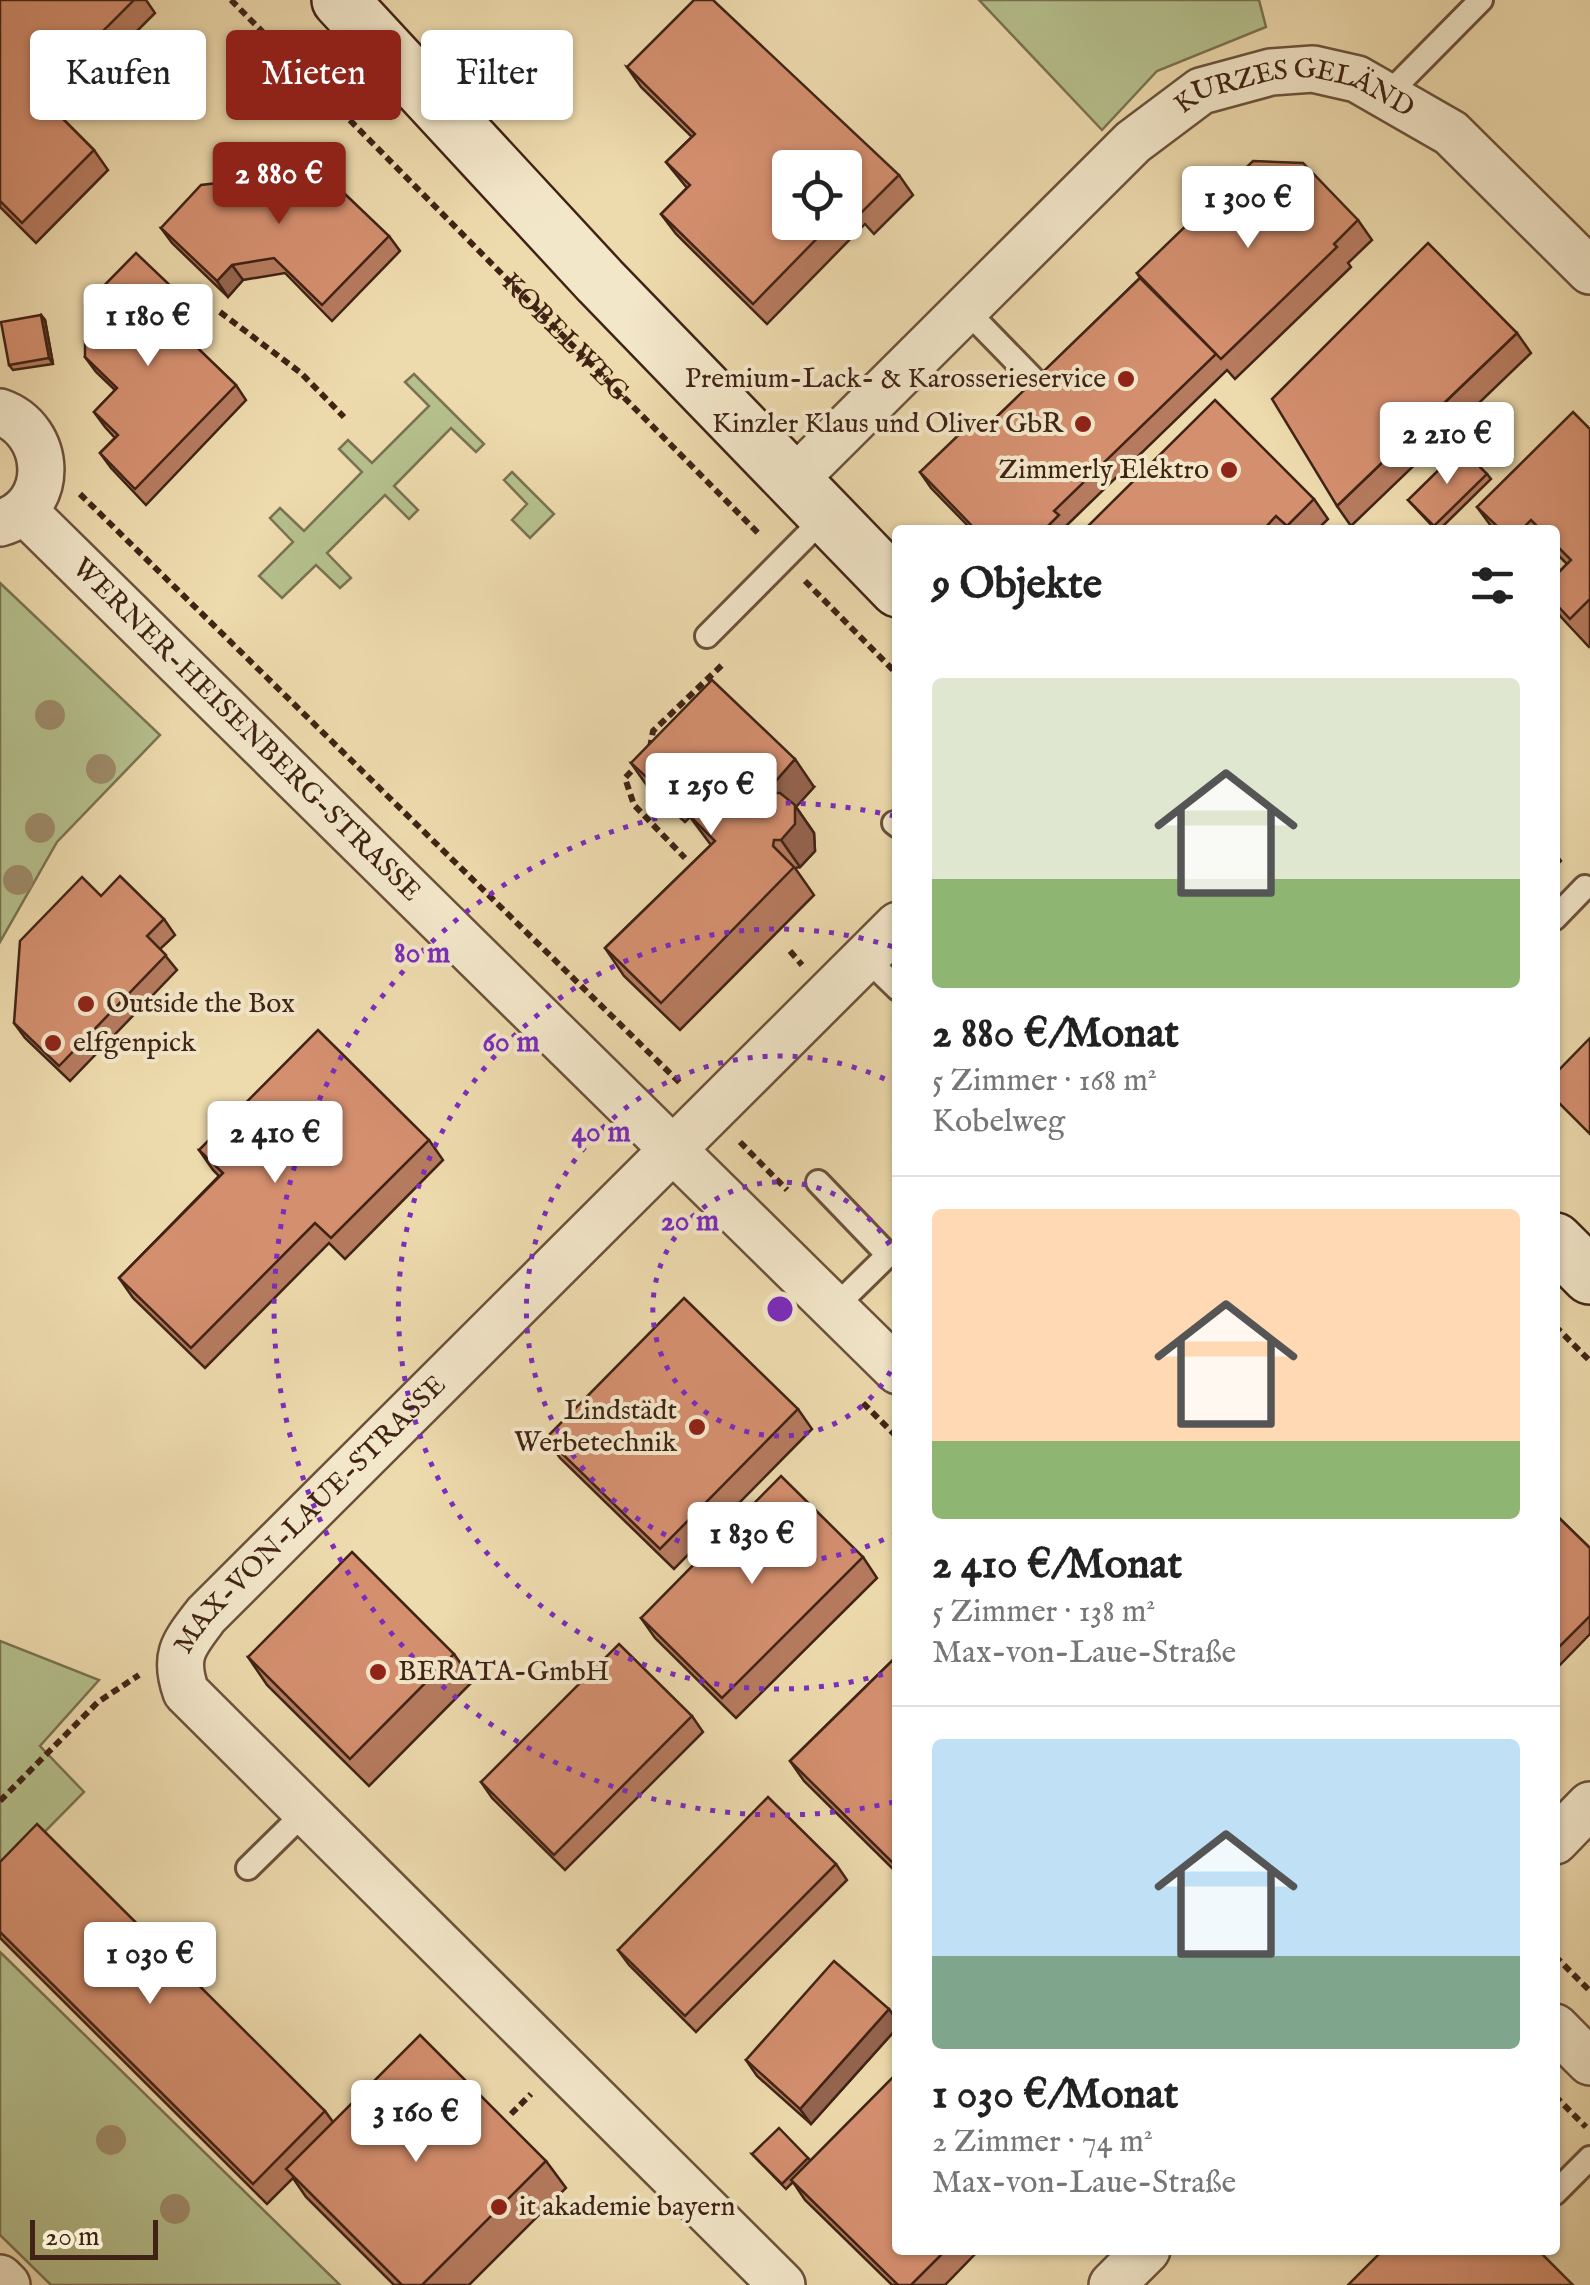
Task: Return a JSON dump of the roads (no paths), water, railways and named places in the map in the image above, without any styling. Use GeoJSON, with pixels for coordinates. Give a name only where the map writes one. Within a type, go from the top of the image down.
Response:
{"type":"FeatureCollection","features":[{"type":"Feature","properties":{"kind":"main road"},"geometry":{"type":"LineString","coordinates":[[310,0],[350,30]]}},
{"type":"Feature","properties":{"kind":"main road"},"geometry":{"type":"LineString","coordinates":[[340,0],[365,30]]}},
{"type":"Feature","properties":{"kind":"main road"},"geometry":{"type":"LineString","coordinates":[[401,71],[808,500],[892,582]]}},
{"type":"Feature","properties":{"kind":"main road"},"geometry":{"type":"LineString","coordinates":[[1560,1246],[1590,1276]]}},
{"type":"Feature","properties":{"kind":"street","name":"KURZES GELÄND"},"geometry":{"type":"LineString","coordinates":[[808,500],[967,311],[1133,142],[1201,91],[1272,72],[1313,69],[1357,79],[1451,133],[1590,271]]}},
{"type":"Feature","properties":{"kind":"street","name":"WERNER-HEISENBERG-STRASSE"},"geometry":{"type":"LineString","coordinates":[[0,412],[20,422],[39,448],[41,482],[12,517],[672,1146],[892,1365]]}},
{"type":"Feature","properties":{"kind":"street","name":"MAX-VON-LAUE-STRASSE"},"geometry":{"type":"LineString","coordinates":[[782,2285],[186,1692],[178,1668],[184,1644],[206,1615],[708,1110],[892,931]]}},
{"type":"Feature","properties":{"kind":"street"},"geometry":{"type":"LineString","coordinates":[[1560,1835],[1590,1805]]}},
{"type":"Feature","properties":{"kind":"street"},"geometry":{"type":"LineString","coordinates":[[1560,2032],[1590,2062]]}},
{"type":"Feature","properties":{"kind":"street"},"geometry":{"type":"LineString","coordinates":[[1112,2285],[1142,2255]]}},
{"type":"Feature","properties":{"kind":"street"},"geometry":{"type":"LineString","coordinates":[[0,2278],[7,2285]]}},
{"type":"Feature","properties":{"kind":"lane"},"geometry":{"type":"LineString","coordinates":[[1388,94],[1481,0]]}},
{"type":"Feature","properties":{"kind":"lane"},"geometry":{"type":"LineString","coordinates":[[967,311],[1039,385]]}},
{"type":"Feature","properties":{"kind":"lane"},"geometry":{"type":"LineString","coordinates":[[707,636],[783,559],[808,500]]}},
{"type":"Feature","properties":{"kind":"lane"},"geometry":{"type":"LineString","coordinates":[[1560,913],[1585,888]]}},
{"type":"Feature","properties":{"kind":"lane"},"geometry":{"type":"LineString","coordinates":[[865,957],[892,984]]}},
{"type":"Feature","properties":{"kind":"lane"},"geometry":{"type":"LineString","coordinates":[[818,1182],[888,1255],[834,1308]]}},
{"type":"Feature","properties":{"kind":"lane"},"geometry":{"type":"LineString","coordinates":[[248,1868],[306,1811]]}},
{"type":"Feature","properties":{"kind":"lane"},"geometry":{"type":"LineString","coordinates":[[1560,2188],[1590,2158]]}},
{"type":"Feature","properties":{"kind":"place","name":"Premium-Lack- & Karosserieservice"},"geometry":{"type":"Point","coordinates":[1126,379]}},
{"type":"Feature","properties":{"kind":"place","name":"Kinzler Klaus und Oliver GbR"},"geometry":{"type":"Point","coordinates":[1083,424]}},
{"type":"Feature","properties":{"kind":"place","name":"Zimmerly Elektro"},"geometry":{"type":"Point","coordinates":[1229,470]}},
{"type":"Feature","properties":{"kind":"place","name":"Outside the Box"},"geometry":{"type":"Point","coordinates":[86,1004]}},
{"type":"Feature","properties":{"kind":"place","name":"elfgenpick"},"geometry":{"type":"Point","coordinates":[53,1043]}},
{"type":"Feature","properties":{"kind":"place","name":"Lindstädt Werbetechnik"},"geometry":{"type":"Point","coordinates":[697,1427]}},
{"type":"Feature","properties":{"kind":"place","name":"BERATA-GmbH"},"geometry":{"type":"Point","coordinates":[378,1672]}},
{"type":"Feature","properties":{"kind":"place","name":"it akademie bayern"},"geometry":{"type":"Point","coordinates":[499,2207]}}]}
